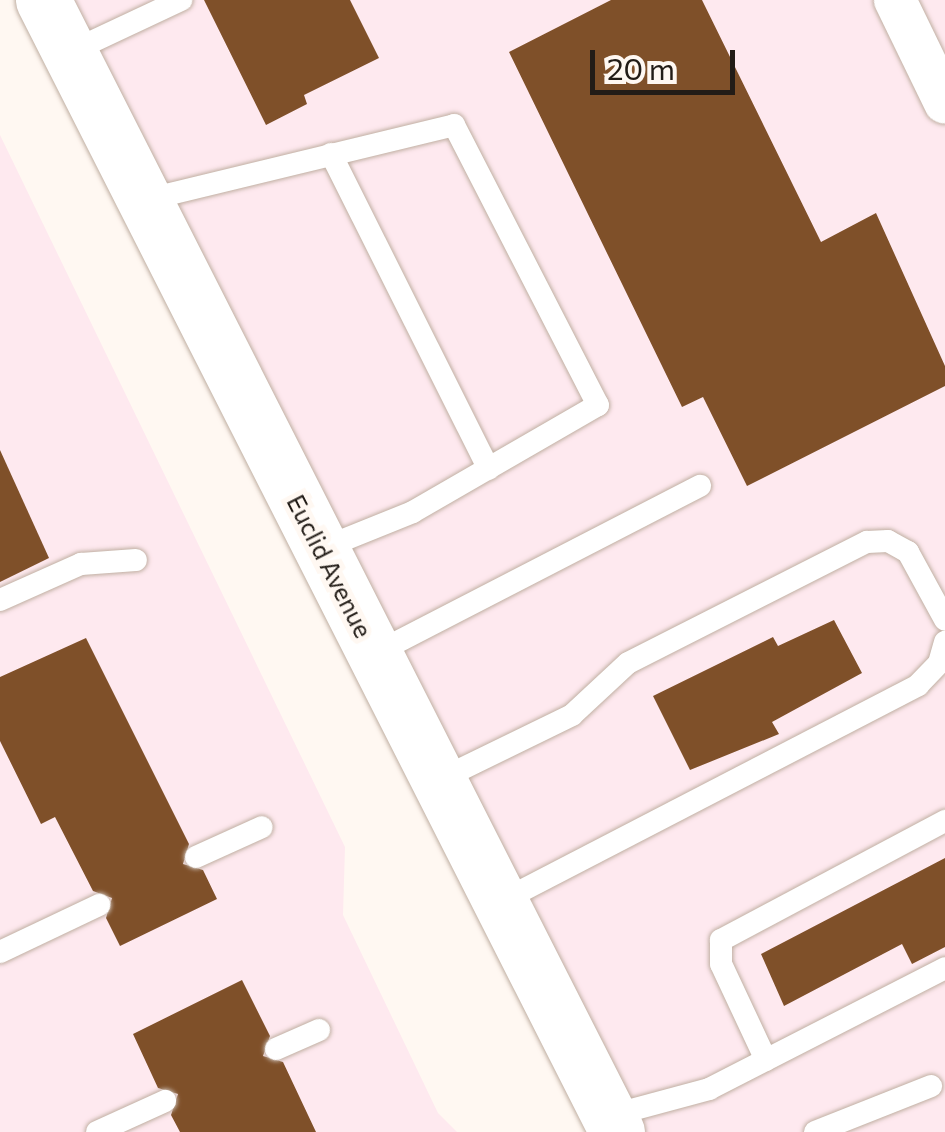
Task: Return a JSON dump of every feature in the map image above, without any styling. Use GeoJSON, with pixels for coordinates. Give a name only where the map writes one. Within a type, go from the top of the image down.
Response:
{"type":"FeatureCollection","features":[{"type":"Feature","properties":{"kind":"main road","name":"Euclid Avenue"},"geometry":{"type":"LineString","coordinates":[[43,0],[613,1124]]}},
{"type":"Feature","properties":{"kind":"street"},"geometry":{"type":"LineString","coordinates":[[894,0],[940,81]]}},
{"type":"Feature","properties":{"kind":"lane"},"geometry":{"type":"LineString","coordinates":[[70,52],[182,0]]}},
{"type":"Feature","properties":{"kind":"lane"},"geometry":{"type":"LineString","coordinates":[[144,200],[454,125],[598,404],[412,512],[322,549]]}},
{"type":"Feature","properties":{"kind":"lane"},"geometry":{"type":"LineString","coordinates":[[330,154],[489,469]]}},
{"type":"Feature","properties":{"kind":"lane"},"geometry":{"type":"LineString","coordinates":[[374,654],[700,486]]}},
{"type":"Feature","properties":{"kind":"lane"},"geometry":{"type":"LineString","coordinates":[[439,780],[572,715],[628,663],[867,542],[888,540],[908,552],[945,620]]}},
{"type":"Feature","properties":{"kind":"lane"},"geometry":{"type":"LineString","coordinates":[[0,600],[81,564],[136,560]]}},
{"type":"Feature","properties":{"kind":"lane"},"geometry":{"type":"LineString","coordinates":[[500,902],[918,685],[939,663],[945,642]]}},
{"type":"Feature","properties":{"kind":"lane"},"geometry":{"type":"LineString","coordinates":[[766,1060],[721,964],[721,940],[945,821]]}},
{"type":"Feature","properties":{"kind":"lane"},"geometry":{"type":"LineString","coordinates":[[196,857],[262,827]]}},
{"type":"Feature","properties":{"kind":"lane"},"geometry":{"type":"LineString","coordinates":[[0,952],[99,904]]}},
{"type":"Feature","properties":{"kind":"lane"},"geometry":{"type":"LineString","coordinates":[[613,1124],[709,1089],[945,968]]}},
{"type":"Feature","properties":{"kind":"lane"},"geometry":{"type":"LineString","coordinates":[[276,1049],[319,1030]]}},
{"type":"Feature","properties":{"kind":"lane"},"geometry":{"type":"LineString","coordinates":[[815,1132],[931,1086]]}},
{"type":"Feature","properties":{"kind":"lane"},"geometry":{"type":"LineString","coordinates":[[97,1132],[165,1101]]}},
{"type":"Feature","properties":{"kind":"shaded area"},"geometry":{"type":"Polygon","coordinates":[[[43,0],[945,0],[945,1132],[617,1132],[43,0]]]}},
{"type":"Feature","properties":{"kind":"shaded area"},"geometry":{"type":"Polygon","coordinates":[[[0,135],[345,847],[343,915],[438,1113],[457,1132],[0,1132],[0,135]]]}},
{"type":"Feature","properties":{"kind":"building"},"geometry":{"type":"Polygon","coordinates":[[[204,0],[350,0],[379,58],[304,95],[307,104],[266,125],[204,0]]]}},
{"type":"Feature","properties":{"kind":"building"},"geometry":{"type":"Polygon","coordinates":[[[611,0],[702,0],[821,242],[876,213],[945,366],[945,386],[747,486],[703,397],[682,407],[509,52],[611,0]]]}},
{"type":"Feature","properties":{"kind":"building"},"geometry":{"type":"Polygon","coordinates":[[[0,450],[49,558],[0,582],[0,450]]]}},
{"type":"Feature","properties":{"kind":"building"},"geometry":{"type":"Polygon","coordinates":[[[834,620],[862,673],[772,722],[779,734],[690,770],[653,696],[773,637],[778,646],[834,620]]]}},
{"type":"Feature","properties":{"kind":"building"},"geometry":{"type":"Polygon","coordinates":[[[86,638],[189,844],[183,864],[203,870],[217,899],[120,946],[106,918],[112,898],[93,891],[55,817],[41,824],[0,741],[0,677],[86,638]]]}},
{"type":"Feature","properties":{"kind":"building"},"geometry":{"type":"Polygon","coordinates":[[[945,858],[945,947],[912,964],[902,944],[784,1006],[761,954],[945,858]]]}},
{"type":"Feature","properties":{"kind":"building"},"geometry":{"type":"Polygon","coordinates":[[[242,980],[270,1036],[263,1056],[283,1062],[316,1132],[180,1132],[171,1115],[178,1094],[158,1088],[133,1034],[242,980]]]}}]}
